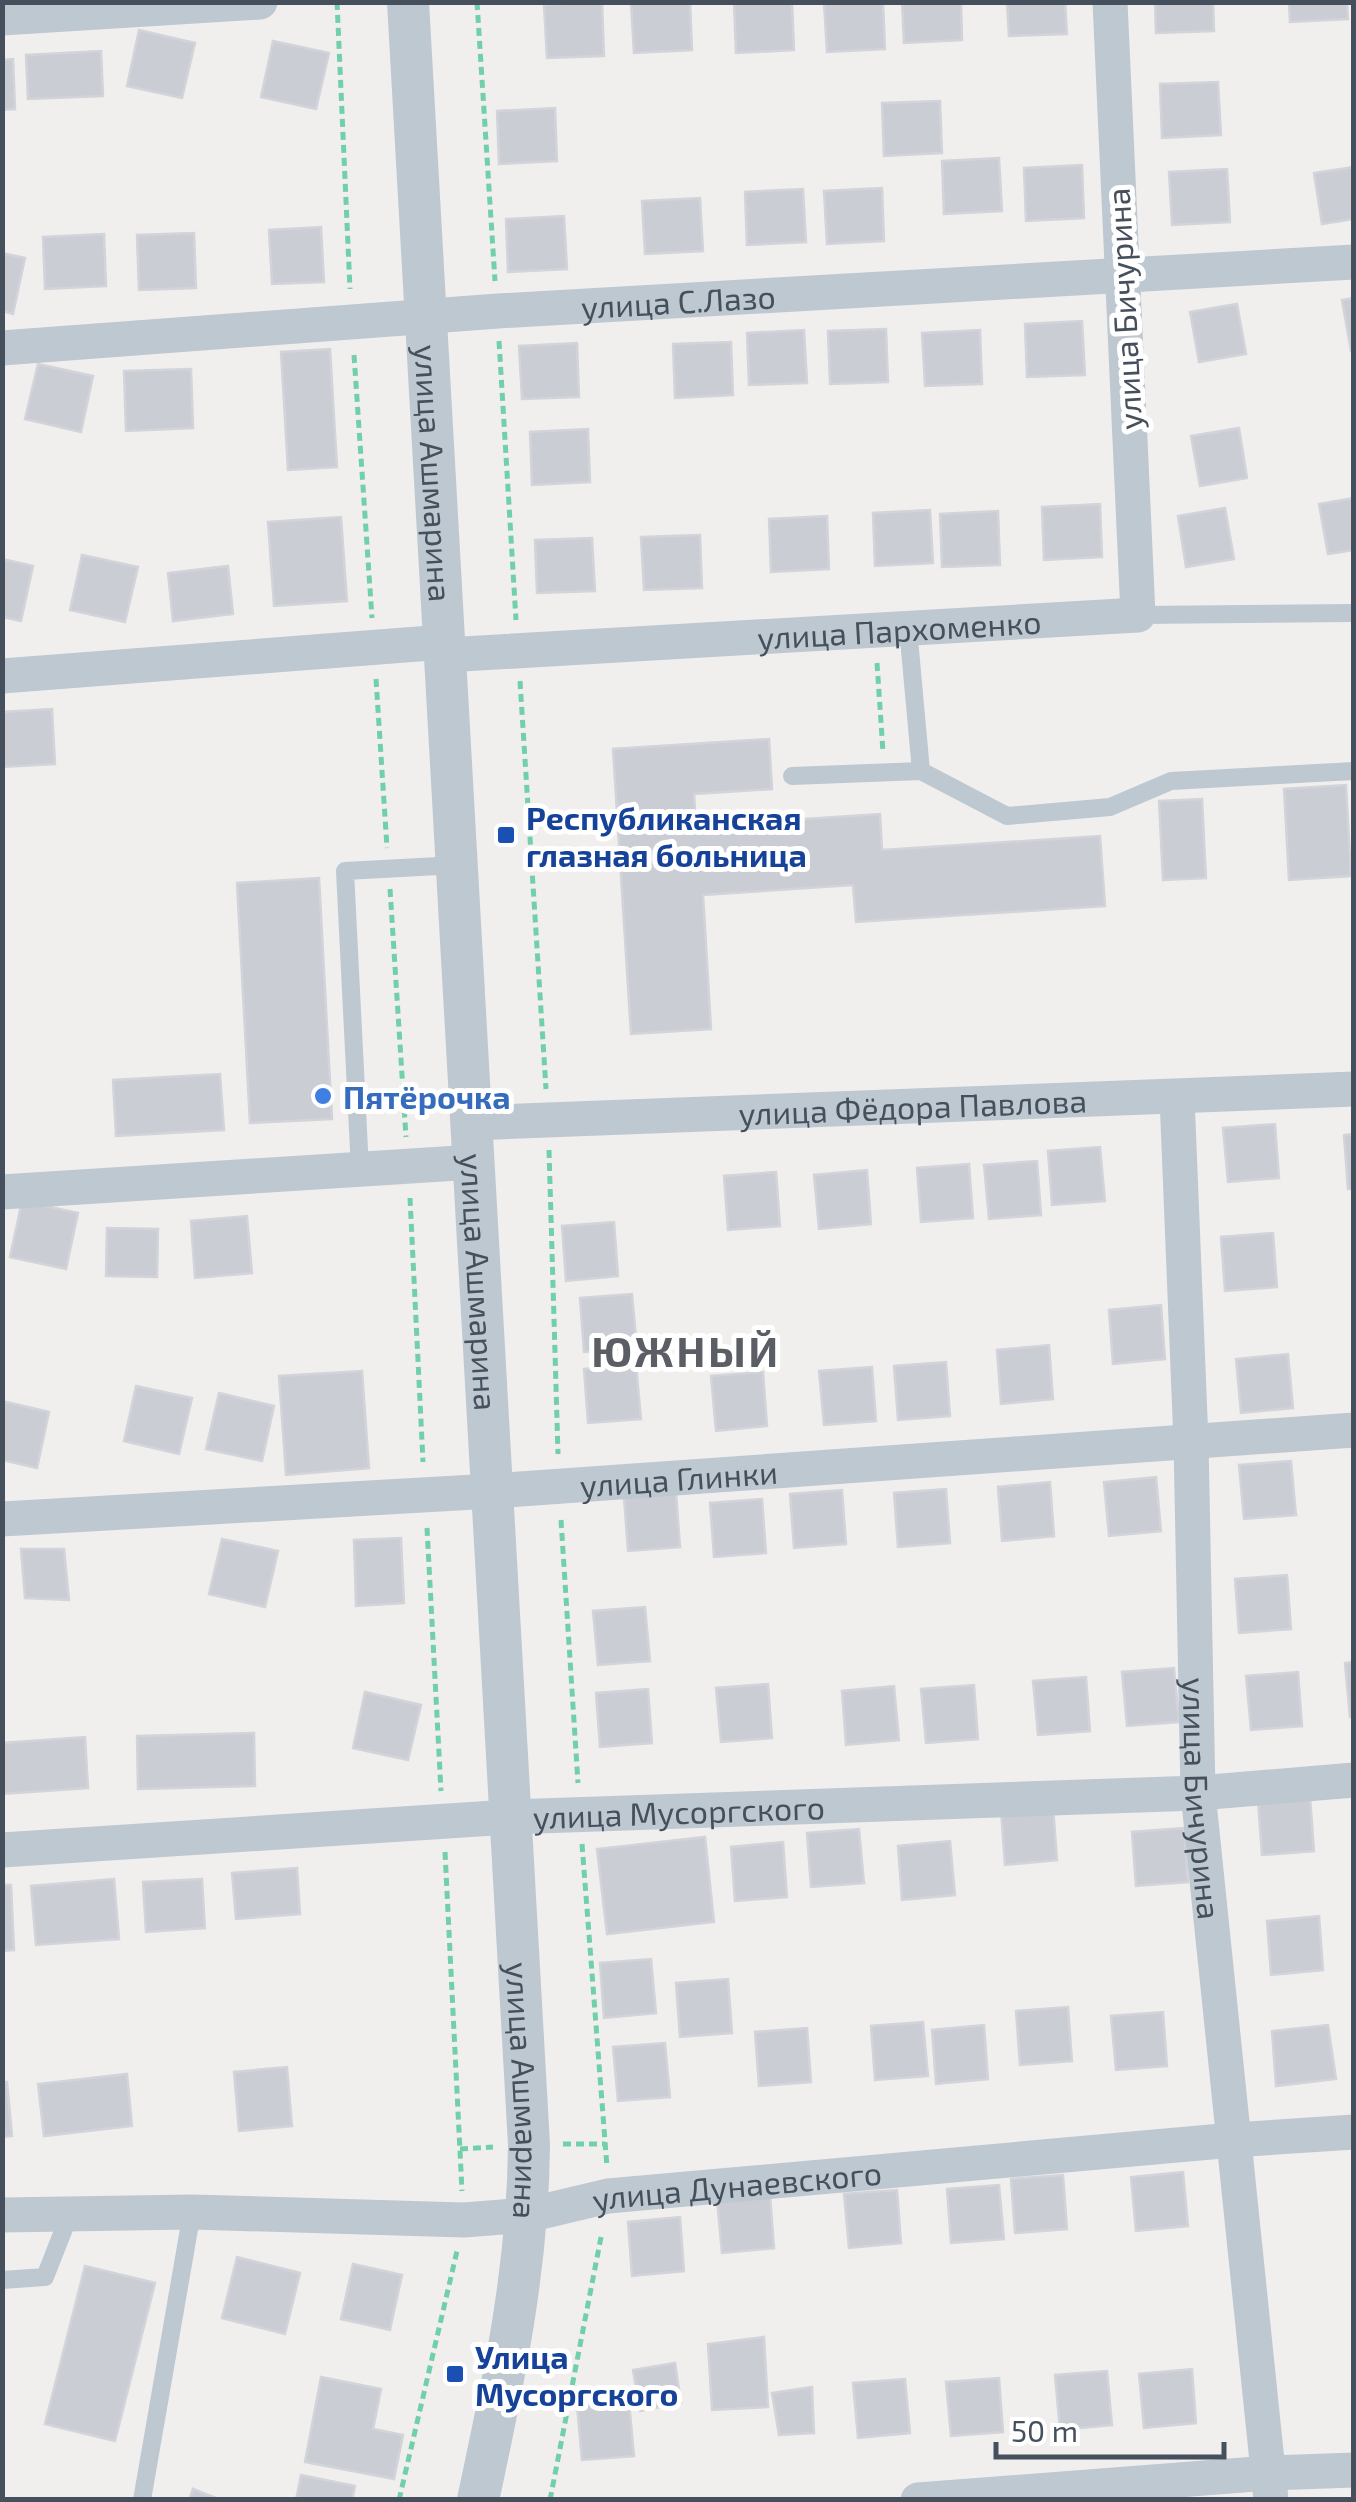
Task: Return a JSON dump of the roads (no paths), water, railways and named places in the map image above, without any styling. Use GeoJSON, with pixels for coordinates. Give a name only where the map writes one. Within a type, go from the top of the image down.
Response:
{"type":"FeatureCollection","features":[{"type":"Feature","properties":{"kind":"street"},"geometry":{"type":"LineString","coordinates":[[2,18],[260,2]]}},
{"type":"Feature","properties":{"kind":"street","name":"улица Ашмарина"},"geometry":{"type":"LineString","coordinates":[[408,2],[525,2050],[528,2216],[513,2328],[478,2500]]}},
{"type":"Feature","properties":{"kind":"street","name":"улица Бичурина"},"geometry":{"type":"LineString","coordinates":[[1110,2],[1138,615]]}},
{"type":"Feature","properties":{"kind":"street","name":"улица С.Лазо"},"geometry":{"type":"LineString","coordinates":[[2,348],[498,310],[1354,262]]}},
{"type":"Feature","properties":{"kind":"street","name":"улица Пархоменко"},"geometry":{"type":"LineString","coordinates":[[2,676],[374,650],[518,650],[1138,615]]}},
{"type":"Feature","properties":{"kind":"street","name":"улица Фёдора Павлова"},"geometry":{"type":"LineString","coordinates":[[2,1192],[408,1168],[548,1117],[1354,1089]]}},
{"type":"Feature","properties":{"kind":"street","name":"улица Бичурина"},"geometry":{"type":"LineString","coordinates":[[1177,1097],[1191,1442],[1198,1793],[1270,2486]]}},
{"type":"Feature","properties":{"kind":"street","name":"улица Глинки"},"geometry":{"type":"LineString","coordinates":[[2,1519],[492,1491],[1354,1430]]}},
{"type":"Feature","properties":{"kind":"street","name":"улица Мусоргского"},"geometry":{"type":"LineString","coordinates":[[2,1850],[510,1817],[1198,1793],[1354,1780]]}},
{"type":"Feature","properties":{"kind":"street","name":"улица Дунаевского"},"geometry":{"type":"LineString","coordinates":[[2,2215],[192,2212],[464,2220],[528,2216],[608,2196],[1354,2132]]}},
{"type":"Feature","properties":{"kind":"street"},"geometry":{"type":"LineString","coordinates":[[918,2500],[1270,2486],[1354,2470]]}},
{"type":"Feature","properties":{"kind":"lane","name":"улица Пархоменко"},"geometry":{"type":"LineString","coordinates":[[1138,615],[1354,613]]}},
{"type":"Feature","properties":{"kind":"lane"},"geometry":{"type":"LineString","coordinates":[[891,629],[920,770]]}},
{"type":"Feature","properties":{"kind":"lane"},"geometry":{"type":"LineString","coordinates":[[792,776],[920,770],[1007,816],[1110,807],[1171,781],[1354,772]]}},
{"type":"Feature","properties":{"kind":"lane"},"geometry":{"type":"LineString","coordinates":[[360,1170],[345,871],[458,865]]}},
{"type":"Feature","properties":{"kind":"lane"},"geometry":{"type":"LineString","coordinates":[[142,2500],[192,2212]]}},
{"type":"Feature","properties":{"kind":"lane"},"geometry":{"type":"LineString","coordinates":[[2,2280],[45,2278],[68,2216]]}},
{"type":"Feature","properties":{"kind":"place","name":"Республиканская глазная больница"},"geometry":{"type":"Point","coordinates":[506,835]}},
{"type":"Feature","properties":{"kind":"place","name":"Пятёрочка"},"geometry":{"type":"Point","coordinates":[323,1096]}},
{"type":"Feature","properties":{"kind":"place","name":"Улица Мусоргского"},"geometry":{"type":"Point","coordinates":[455,2374]}},
{"type":"Feature","properties":{"kind":"district","name":"ЮЖНЫЙ"},"geometry":{"type":"Point","coordinates":[686,1350]}}]}
